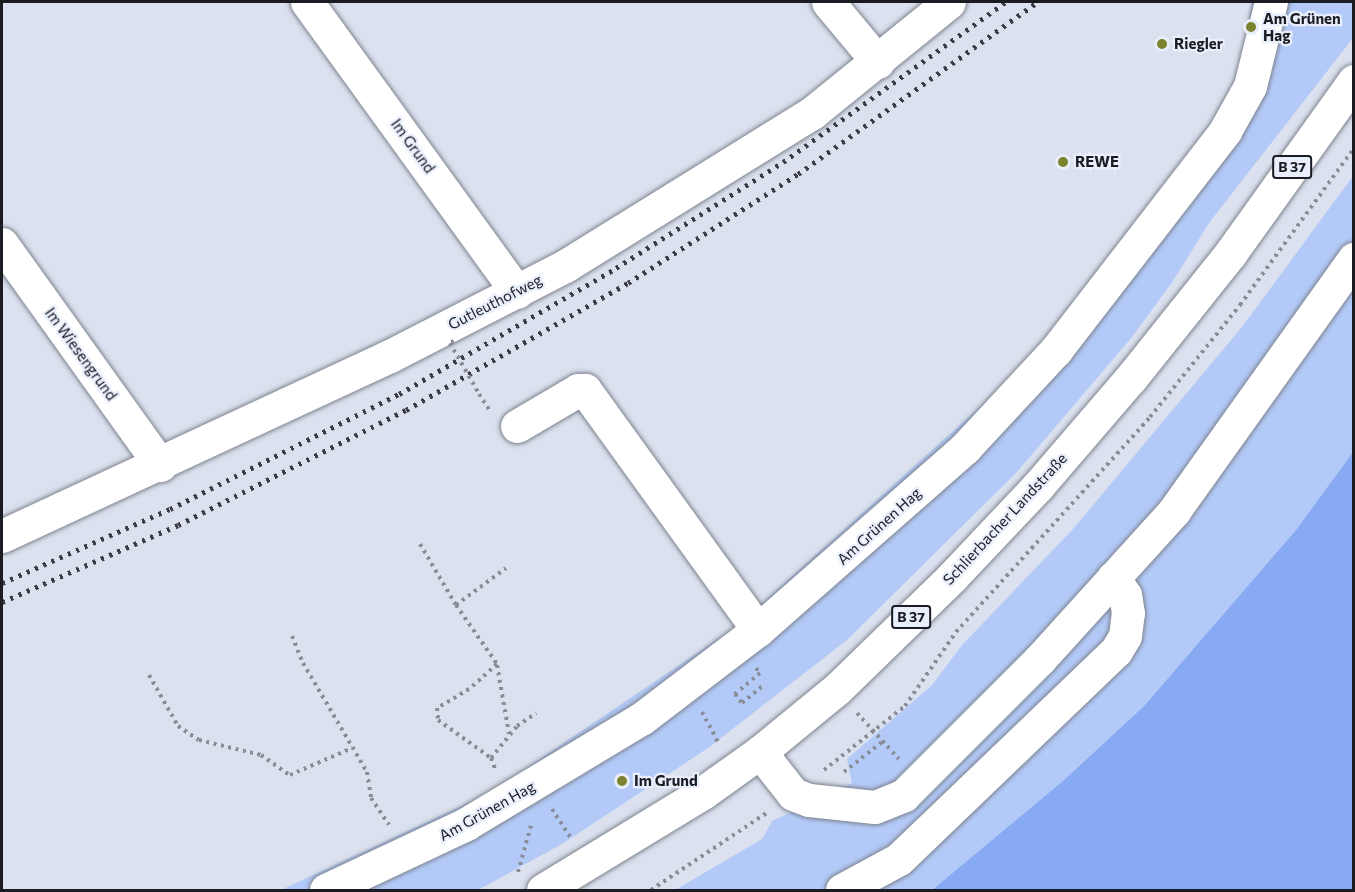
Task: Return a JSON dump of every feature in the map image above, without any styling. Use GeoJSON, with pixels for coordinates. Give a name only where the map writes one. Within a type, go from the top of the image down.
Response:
{"type":"FeatureCollection","features":[{"type":"Feature","properties":{"kind":"street","name":"Im Grund"},"geometry":{"type":"LineString","coordinates":[[307,2],[517,292]]}},
{"type":"Feature","properties":{"kind":"street"},"geometry":{"type":"LineString","coordinates":[[828,2],[878,62]]}},
{"type":"Feature","properties":{"kind":"street","name":"Gutleuthofweg"},"geometry":{"type":"LineString","coordinates":[[4,535],[160,465],[517,292],[747,155],[812,113],[878,62],[949,2]]}},
{"type":"Feature","properties":{"kind":"street","name":"Am Grünen Hag"},"geometry":{"type":"LineString","coordinates":[[326,891],[536,790],[690,684],[758,630],[965,448],[1056,350],[1233,119],[1256,69],[1271,2]]}},
{"type":"Feature","properties":{"kind":"street","name":"Schlierbacher Landstraße"},"geometry":{"type":"LineString","coordinates":[[530,884],[589,863],[749,760],[837,689],[952,577],[1124,386],[1230,254],[1353,81]]}},
{"type":"Feature","properties":{"kind":"street","name":"Im Wiesengrund"},"geometry":{"type":"LineString","coordinates":[[2,244],[160,465]]}},
{"type":"Feature","properties":{"kind":"street"},"geometry":{"type":"LineString","coordinates":[[749,760],[793,794],[823,803],[875,807],[897,800],[921,780],[1113,578],[1190,492],[1353,259]]}},
{"type":"Feature","properties":{"kind":"street"},"geometry":{"type":"LineString","coordinates":[[517,426],[578,390],[585,390],[758,630]]}},
{"type":"Feature","properties":{"kind":"street"},"geometry":{"type":"LineString","coordinates":[[842,891],[899,859],[1116,651],[1125,636],[1128,612],[1125,595],[1113,578]]}},
{"type":"Feature","properties":{"kind":"path"},"geometry":{"type":"LineString","coordinates":[[651,891],[793,794],[905,706],[956,632],[1150,417],[1240,305],[1353,148]]}},
{"type":"Feature","properties":{"kind":"path"},"geometry":{"type":"LineString","coordinates":[[454,341],[450,343],[479,394]]}},
{"type":"Feature","properties":{"kind":"path"},"geometry":{"type":"LineString","coordinates":[[420,544],[456,605],[497,664],[510,735]]}},
{"type":"Feature","properties":{"kind":"path"},"geometry":{"type":"LineString","coordinates":[[456,605],[506,568]]}},
{"type":"Feature","properties":{"kind":"path"},"geometry":{"type":"LineString","coordinates":[[292,636],[367,772],[371,798],[411,851]]}},
{"type":"Feature","properties":{"kind":"path"},"geometry":{"type":"LineString","coordinates":[[497,664],[469,689],[436,708],[438,720],[492,758],[510,735],[536,713]]}},
{"type":"Feature","properties":{"kind":"path"},"geometry":{"type":"LineString","coordinates":[[149,675],[178,726],[199,740],[261,755],[290,775],[352,748]]}},
{"type":"Feature","properties":{"kind":"path"},"geometry":{"type":"LineString","coordinates":[[755,678],[735,694],[742,703],[765,684]]}},
{"type":"Feature","properties":{"kind":"path"},"geometry":{"type":"LineString","coordinates":[[690,684],[717,741],[749,760]]}},
{"type":"Feature","properties":{"kind":"path"},"geometry":{"type":"LineString","coordinates":[[837,689],[872,732],[921,780]]}},
{"type":"Feature","properties":{"kind":"path"},"geometry":{"type":"LineString","coordinates":[[844,772],[882,742]]}},
{"type":"Feature","properties":{"kind":"path"},"geometry":{"type":"LineString","coordinates":[[536,790],[589,863]]}},
{"type":"Feature","properties":{"kind":"path"},"geometry":{"type":"LineString","coordinates":[[530,884],[536,790]]}},
{"type":"Feature","properties":{"kind":"shaded area"},"geometry":{"type":"Polygon","coordinates":[[[1252,2],[1353,2],[1353,38],[1209,223],[1173,281],[1132,337],[1017,472],[847,640],[708,748],[562,844],[478,890],[281,890],[491,792],[737,626],[1033,359],[1201,150],[1241,73],[1252,2]]]}},
{"type":"Feature","properties":{"kind":"shaded area"},"geometry":{"type":"Polygon","coordinates":[[[1353,176],[1353,452],[1296,530],[1144,706],[1064,780],[932,890],[675,890],[762,839],[772,821],[852,783],[847,759],[932,685],[963,644],[1073,529],[1242,327],[1353,176]]]}},
{"type":"Feature","properties":{"kind":"shaded area"},"geometry":{"type":"Polygon","coordinates":[[[1353,452],[1353,890],[932,890],[1064,780],[1144,706],[1296,530],[1353,452]]]}},
{"type":"Feature","properties":{"kind":"railway"},"geometry":{"type":"LineString","coordinates":[[2,583],[170,509],[399,394],[616,268],[783,162],[1006,2]]}},
{"type":"Feature","properties":{"kind":"railway"},"geometry":{"type":"LineString","coordinates":[[2,602],[178,525],[406,410],[628,283],[798,174],[1037,2]]}},
{"type":"Feature","properties":{"kind":"place","name":"Am Grünen Hag"},"geometry":{"type":"Point","coordinates":[1251,27]}},
{"type":"Feature","properties":{"kind":"place","name":"Riegler"},"geometry":{"type":"Point","coordinates":[1162,44]}},
{"type":"Feature","properties":{"kind":"place","name":"REWE"},"geometry":{"type":"Point","coordinates":[1063,162]}},
{"type":"Feature","properties":{"kind":"place","name":"Im Grund"},"geometry":{"type":"Point","coordinates":[622,781]}}]}
